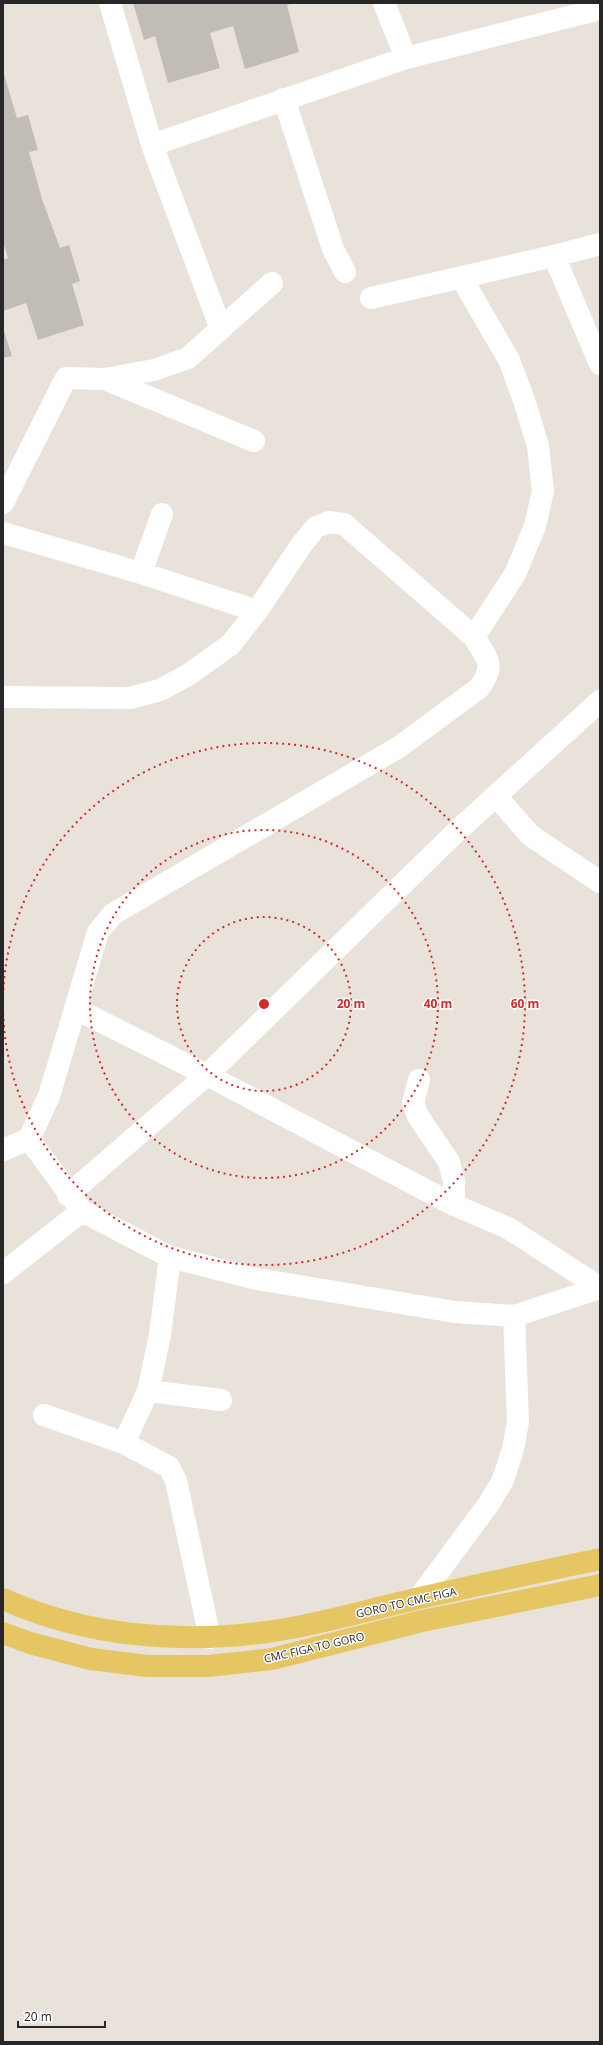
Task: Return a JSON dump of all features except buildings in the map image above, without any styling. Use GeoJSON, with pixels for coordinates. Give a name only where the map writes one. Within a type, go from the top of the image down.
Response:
{"type":"FeatureCollection","features":[{"type":"Feature","properties":{"kind":"main road","name":"GORO TO CMC FIGA"},"geometry":{"type":"LineString","coordinates":[[3,1600],[29,1611],[86,1626],[155,1637],[210,1638],[269,1632],[361,1613],[419,1598],[600,1559]]}},
{"type":"Feature","properties":{"kind":"main road","name":"CMC FIGA TO GORO"},"geometry":{"type":"LineString","coordinates":[[3,1633],[92,1659],[147,1666],[208,1666],[272,1659],[422,1621],[600,1585]]}},
{"type":"Feature","properties":{"kind":"street"},"geometry":{"type":"LineString","coordinates":[[110,3],[152,145],[221,329]]}},
{"type":"Feature","properties":{"kind":"street"},"geometry":{"type":"LineString","coordinates":[[384,3],[406,58]]}},
{"type":"Feature","properties":{"kind":"street"},"geometry":{"type":"LineString","coordinates":[[152,145],[284,98],[406,58],[598,7]]}},
{"type":"Feature","properties":{"kind":"street"},"geometry":{"type":"LineString","coordinates":[[284,98],[334,249],[345,272]]}},
{"type":"Feature","properties":{"kind":"street"},"geometry":{"type":"LineString","coordinates":[[371,298],[600,244]]}},
{"type":"Feature","properties":{"kind":"street"},"geometry":{"type":"LineString","coordinates":[[554,256],[600,364]]}},
{"type":"Feature","properties":{"kind":"street"},"geometry":{"type":"LineString","coordinates":[[462,277],[509,360],[525,403],[538,446],[543,491],[535,526],[515,574],[474,637]]}},
{"type":"Feature","properties":{"kind":"street"},"geometry":{"type":"LineString","coordinates":[[3,503],[66,378],[105,379],[154,370],[188,358],[272,283]]}},
{"type":"Feature","properties":{"kind":"street"},"geometry":{"type":"LineString","coordinates":[[105,379],[254,441]]}},
{"type":"Feature","properties":{"kind":"street"},"geometry":{"type":"LineString","coordinates":[[141,573],[162,514]]}},
{"type":"Feature","properties":{"kind":"street"},"geometry":{"type":"LineString","coordinates":[[3,697],[130,698],[160,690],[188,675],[230,645],[257,611],[302,544],[316,528],[329,522],[344,524],[474,637],[487,658],[489,668],[487,676],[478,688],[399,747],[113,914],[98,932],[49,1096],[29,1139],[3,1150]]}},
{"type":"Feature","properties":{"kind":"street"},"geometry":{"type":"LineString","coordinates":[[3,533],[141,573],[257,611]]}},
{"type":"Feature","properties":{"kind":"street"},"geometry":{"type":"LineString","coordinates":[[68,1195],[207,1075],[455,833],[600,701]]}},
{"type":"Feature","properties":{"kind":"street"},"geometry":{"type":"LineString","coordinates":[[496,796],[530,835],[600,882]]}},
{"type":"Feature","properties":{"kind":"street"},"geometry":{"type":"LineString","coordinates":[[76,1009],[207,1075],[454,1205],[508,1228],[600,1287]]}},
{"type":"Feature","properties":{"kind":"street"},"geometry":{"type":"LineString","coordinates":[[419,1080],[413,1103],[418,1116],[449,1162],[454,1181],[454,1205]]}},
{"type":"Feature","properties":{"kind":"street"},"geometry":{"type":"LineString","coordinates":[[29,1139],[68,1195],[82,1212],[170,1257],[264,1280],[455,1312],[514,1316],[600,1287]]}},
{"type":"Feature","properties":{"kind":"street"},"geometry":{"type":"LineString","coordinates":[[3,1273],[82,1212]]}},
{"type":"Feature","properties":{"kind":"street"},"geometry":{"type":"LineString","coordinates":[[124,1443],[148,1391],[160,1335],[170,1257]]}},
{"type":"Feature","properties":{"kind":"street"},"geometry":{"type":"LineString","coordinates":[[419,1598],[488,1505],[503,1480],[513,1449],[518,1422],[514,1316]]}},
{"type":"Feature","properties":{"kind":"street"},"geometry":{"type":"LineString","coordinates":[[148,1391],[221,1400]]}},
{"type":"Feature","properties":{"kind":"street"},"geometry":{"type":"LineString","coordinates":[[44,1414],[124,1443],[169,1467],[176,1481],[210,1638]]}}]}
